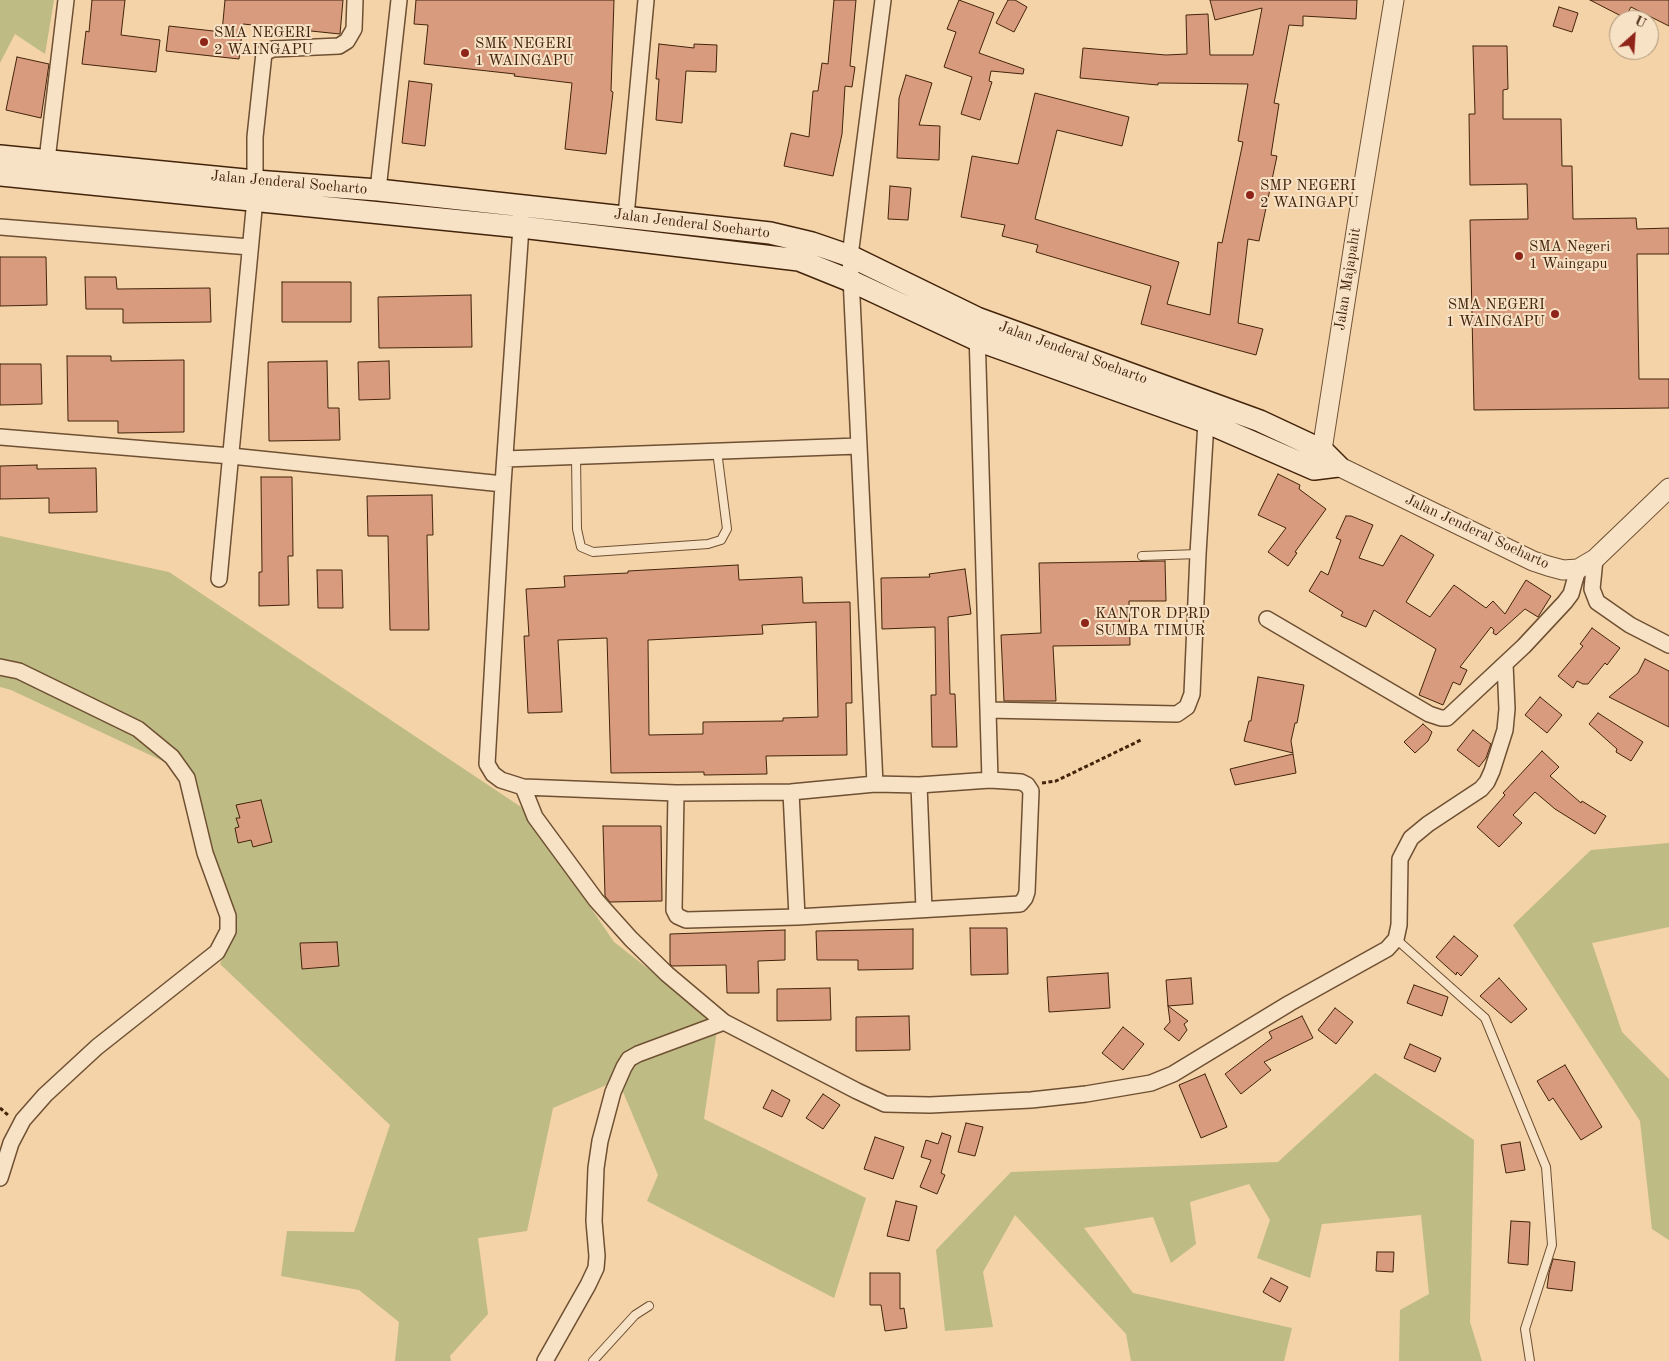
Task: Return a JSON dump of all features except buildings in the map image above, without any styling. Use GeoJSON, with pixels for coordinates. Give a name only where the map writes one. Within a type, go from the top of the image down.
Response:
{"type":"FeatureCollection","features":[{"type":"Feature","properties":{"kind":"main road","name":"Jalan Jenderal Soeharto"},"geometry":{"type":"LineString","coordinates":[[0,156],[48,160],[521,227],[799,260],[851,281],[977,340],[1206,422],[1338,466]]}},
{"type":"Feature","properties":{"kind":"main road","name":"Jalan Jenderal Soeharto"},"geometry":{"type":"LineString","coordinates":[[0,175],[255,190],[378,190],[770,232],[812,243],[850,256],[977,318],[1260,421],[1318,460]]}},
{"type":"Feature","properties":{"kind":"street"},"geometry":{"type":"LineString","coordinates":[[48,160],[66,0]]}},
{"type":"Feature","properties":{"kind":"street"},"geometry":{"type":"LineString","coordinates":[[219,578],[255,190],[255,137],[264,53],[273,49],[339,46],[347,41],[354,29],[355,0]]}},
{"type":"Feature","properties":{"kind":"street"},"geometry":{"type":"LineString","coordinates":[[378,190],[399,0]]}},
{"type":"Feature","properties":{"kind":"street"},"geometry":{"type":"LineString","coordinates":[[626,216],[646,0]]}},
{"type":"Feature","properties":{"kind":"street"},"geometry":{"type":"LineString","coordinates":[[875,784],[850,256],[883,0]]}},
{"type":"Feature","properties":{"kind":"street","name":"Jalan Majapahit"},"geometry":{"type":"LineString","coordinates":[[1318,460],[1394,0]]}},
{"type":"Feature","properties":{"kind":"street"},"geometry":{"type":"LineString","coordinates":[[519,205],[521,227],[503,484],[488,764],[493,774],[501,780],[523,787],[676,793],[790,792],[875,784],[919,785],[990,780],[1021,782],[1027,785],[1030,791],[1027,892],[1020,904],[797,917],[686,920],[677,916],[674,910],[676,793]]}},
{"type":"Feature","properties":{"kind":"street"},"geometry":{"type":"LineString","coordinates":[[0,227],[250,247]]}},
{"type":"Feature","properties":{"kind":"street"},"geometry":{"type":"LineString","coordinates":[[977,318],[990,780]]}},
{"type":"Feature","properties":{"kind":"street"},"geometry":{"type":"LineString","coordinates":[[988,710],[1177,714],[1187,707],[1192,694],[1206,422]]}},
{"type":"Feature","properties":{"kind":"street"},"geometry":{"type":"LineString","coordinates":[[0,437],[231,456],[503,484]]}},
{"type":"Feature","properties":{"kind":"street"},"geometry":{"type":"LineString","coordinates":[[505,459],[858,446]]}},
{"type":"Feature","properties":{"kind":"street","name":"Jalan Jenderal Soeharto"},"geometry":{"type":"LineString","coordinates":[[1338,466],[1533,561],[1563,570],[1578,569]]}},
{"type":"Feature","properties":{"kind":"street"},"geometry":{"type":"LineString","coordinates":[[1267,619],[1435,717],[1447,718],[1524,646],[1565,602],[1571,594],[1578,569],[1595,559],[1669,488]]}},
{"type":"Feature","properties":{"kind":"street"},"geometry":{"type":"LineString","coordinates":[[1595,559],[1592,589],[1597,602],[1630,625],[1669,645]]}},
{"type":"Feature","properties":{"kind":"street"},"geometry":{"type":"LineString","coordinates":[[523,787],[535,817],[596,900],[631,939],[667,974],[724,1022],[848,1087],[885,1104],[930,1105],[1031,1100],[1086,1094],[1151,1084],[1173,1074],[1290,1003],[1388,949],[1396,939],[1399,925],[1400,859],[1405,847],[1411,838],[1428,824],[1481,789],[1492,771],[1506,730],[1505,664]]}},
{"type":"Feature","properties":{"kind":"street"},"geometry":{"type":"LineString","coordinates":[[0,667],[18,671],[138,729],[172,757],[187,778],[205,853],[228,916],[228,931],[217,952],[97,1047],[45,1095],[20,1125],[11,1143],[0,1178]]}},
{"type":"Feature","properties":{"kind":"street"},"geometry":{"type":"LineString","coordinates":[[919,785],[924,909]]}},
{"type":"Feature","properties":{"kind":"street"},"geometry":{"type":"LineString","coordinates":[[790,792],[797,917]]}},
{"type":"Feature","properties":{"kind":"street"},"geometry":{"type":"LineString","coordinates":[[545,1361],[596,1268],[597,1256],[594,1221],[596,1168],[600,1142],[613,1092],[624,1066],[629,1059],[638,1054],[724,1022]]}},
{"type":"Feature","properties":{"kind":"lane"},"geometry":{"type":"LineString","coordinates":[[576,457],[577,529],[581,547],[593,552],[708,544],[721,540],[728,529],[717,451]]}},
{"type":"Feature","properties":{"kind":"lane"},"geometry":{"type":"LineString","coordinates":[[1142,556],[1198,554]]}},
{"type":"Feature","properties":{"kind":"lane"},"geometry":{"type":"LineString","coordinates":[[1396,939],[1485,1018],[1546,1167],[1552,1245],[1525,1329],[1530,1361]]}},
{"type":"Feature","properties":{"kind":"lane"},"geometry":{"type":"LineString","coordinates":[[593,1361],[635,1315],[649,1306]]}},
{"type":"Feature","properties":{"kind":"path"},"geometry":{"type":"LineString","coordinates":[[1027,785],[1056,781],[1141,740]]}},
{"type":"Feature","properties":{"kind":"shaded area"},"geometry":{"type":"Polygon","coordinates":[[[0,0],[54,0],[45,54],[15,34],[0,63],[0,0]]]}},
{"type":"Feature","properties":{"kind":"shaded area"},"geometry":{"type":"Polygon","coordinates":[[[0,536],[169,572],[524,809],[614,942],[718,1023],[704,1119],[866,1198],[834,1298],[647,1201],[658,1175],[618,1080],[553,1108],[527,1231],[478,1238],[488,1314],[450,1356],[451,1361],[395,1361],[399,1322],[359,1290],[281,1276],[287,1231],[354,1232],[390,1125],[220,964],[233,928],[181,777],[165,762],[11,690],[0,687],[0,536]]]}},
{"type":"Feature","properties":{"kind":"shaded area"},"geometry":{"type":"Polygon","coordinates":[[[1669,843],[1669,927],[1592,943],[1622,1032],[1669,1079],[1669,1240],[1652,1229],[1640,1121],[1513,925],[1591,850],[1669,843]]]}},
{"type":"Feature","properties":{"kind":"shaded area"},"geometry":{"type":"Polygon","coordinates":[[[1375,1073],[1474,1140],[1470,1322],[1482,1361],[1399,1361],[1400,1310],[1429,1294],[1421,1215],[1322,1224],[1310,1278],[1257,1258],[1270,1220],[1249,1184],[1190,1202],[1196,1244],[1171,1263],[1153,1217],[1084,1228],[1133,1293],[1292,1328],[1284,1361],[1131,1361],[1126,1334],[1015,1215],[983,1272],[993,1327],[945,1331],[936,1250],[1011,1172],[1278,1162],[1375,1073]]]}},
{"type":"Feature","properties":{"kind":"place","name":"SMA NEGERI 2 WAINGAPU"},"geometry":{"type":"Point","coordinates":[204,42]}},
{"type":"Feature","properties":{"kind":"place","name":"SMK NEGERI 1 WAINGAPU"},"geometry":{"type":"Point","coordinates":[465,53]}},
{"type":"Feature","properties":{"kind":"place","name":"SMP NEGERI 2 WAINGAPU"},"geometry":{"type":"Point","coordinates":[1250,195]}},
{"type":"Feature","properties":{"kind":"place","name":"SMA Negeri 1 Waingapu"},"geometry":{"type":"Point","coordinates":[1519,256]}},
{"type":"Feature","properties":{"kind":"place","name":"SMA NEGERI 1 WAINGAPU"},"geometry":{"type":"Point","coordinates":[1555,314]}},
{"type":"Feature","properties":{"kind":"place","name":"KANTOR DPRD SUMBA TIMUR"},"geometry":{"type":"Point","coordinates":[1085,623]}}]}
